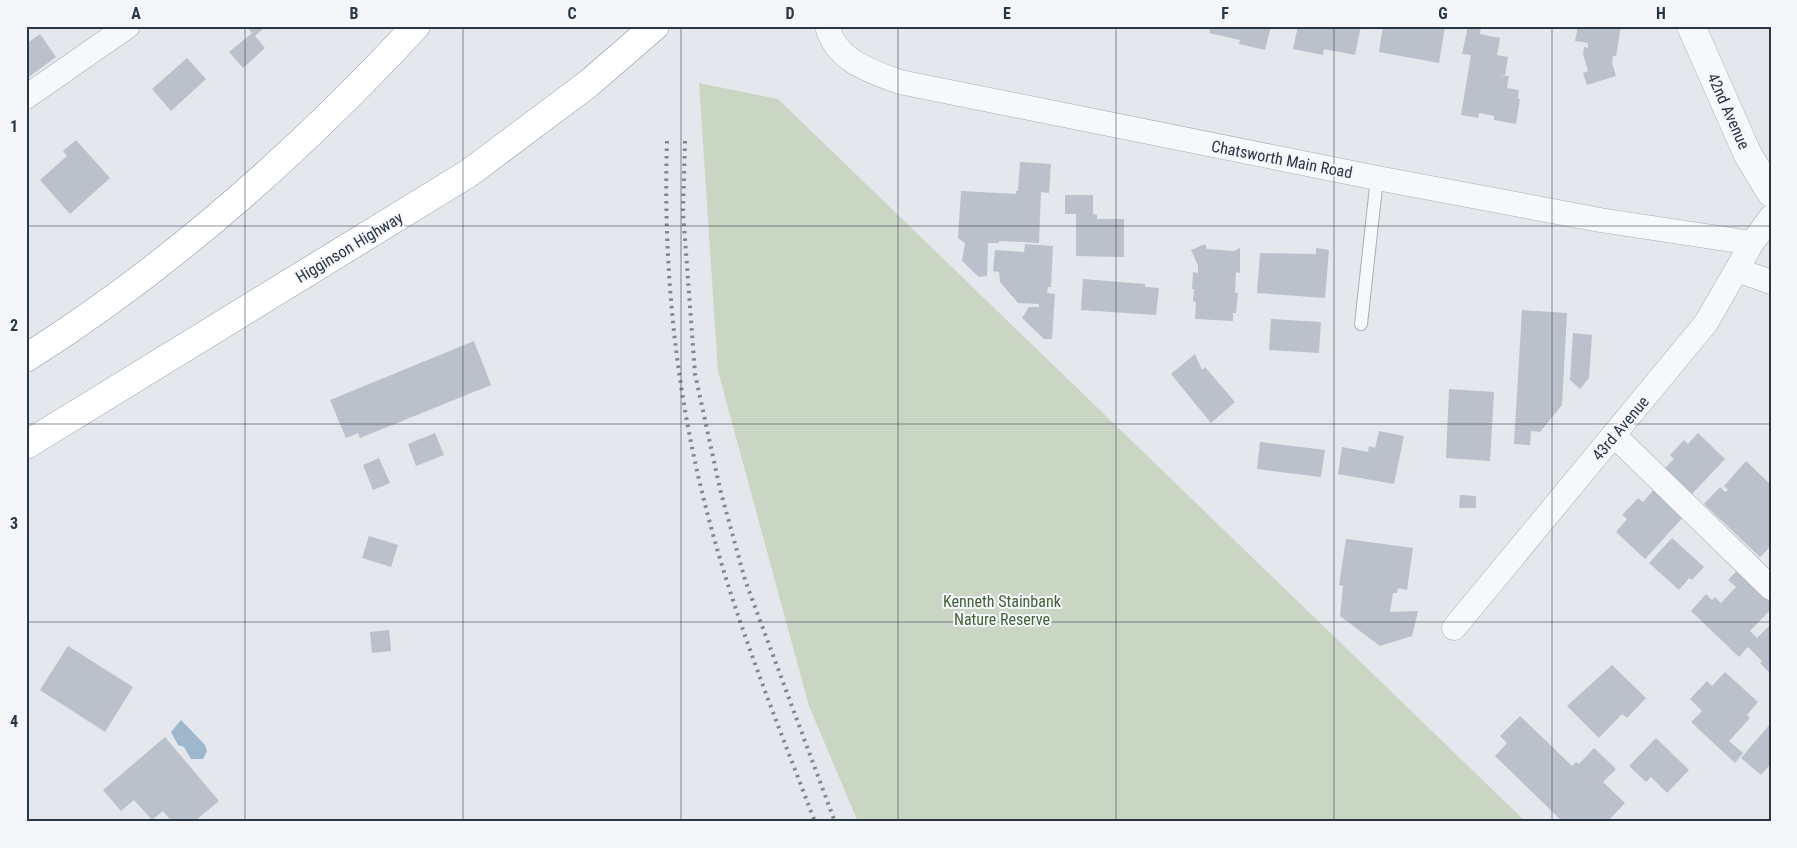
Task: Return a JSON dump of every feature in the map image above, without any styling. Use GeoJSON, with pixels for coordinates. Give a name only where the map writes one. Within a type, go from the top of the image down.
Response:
{"type":"FeatureCollection","features":[{"type":"Feature","properties":{"kind":"highway"},"geometry":{"type":"LineString","coordinates":[[340,104],[393,26]]}},
{"type":"Feature","properties":{"kind":"highway"},"geometry":{"type":"LineString","coordinates":[[26,358],[83,322],[222,215],[340,104],[416,26]]}},
{"type":"Feature","properties":{"kind":"highway","name":"Higginson Highway"},"geometry":{"type":"LineString","coordinates":[[26,444],[468,173],[588,84],[655,26]]}},
{"type":"Feature","properties":{"kind":"street"},"geometry":{"type":"LineString","coordinates":[[26,97],[128,26]]}},
{"type":"Feature","properties":{"kind":"street","name":"42nd Avenue"},"geometry":{"type":"LineString","coordinates":[[1691,26],[1748,156],[1771,193]]}},
{"type":"Feature","properties":{"kind":"street","name":"Chatsworth Main Road"},"geometry":{"type":"LineString","coordinates":[[828,31],[848,59],[865,70],[900,82],[1377,178],[1600,220],[1752,243]]}},
{"type":"Feature","properties":{"kind":"street","name":"43rd Avenue"},"geometry":{"type":"LineString","coordinates":[[1454,628],[1706,324],[1752,243],[1771,217]]}},
{"type":"Feature","properties":{"kind":"street"},"geometry":{"type":"LineString","coordinates":[[1737,270],[1771,282]]}},
{"type":"Feature","properties":{"kind":"street"},"geometry":{"type":"LineString","coordinates":[[1614,436],[1771,588]]}},
{"type":"Feature","properties":{"kind":"lane"},"geometry":{"type":"LineString","coordinates":[[1360,324],[1377,178]]}},
{"type":"Feature","properties":{"kind":"green space","name":"Kenneth Stainbank Nature Reserve"},"geometry":{"type":"Polygon","coordinates":[[[699,83],[778,99],[1526,822],[858,822],[809,706],[718,371],[699,83]]]}},
{"type":"Feature","properties":{"kind":"water"},"geometry":{"type":"Polygon","coordinates":[[[181,720],[205,745],[207,751],[203,759],[191,759],[184,747],[178,745],[171,732],[181,720]]]}},
{"type":"Feature","properties":{"kind":"building"},"geometry":{"type":"Polygon","coordinates":[[[246,26],[266,26],[255,36],[265,48],[243,68],[229,52],[252,33],[246,26]]]}},
{"type":"Feature","properties":{"kind":"building"},"geometry":{"type":"Polygon","coordinates":[[[1210,26],[1271,26],[1265,50],[1239,44],[1240,40],[1209,33],[1210,26]]]}},
{"type":"Feature","properties":{"kind":"building"},"geometry":{"type":"Polygon","coordinates":[[[1298,26],[1361,26],[1355,55],[1324,49],[1323,55],[1293,49],[1298,26]]]}},
{"type":"Feature","properties":{"kind":"building"},"geometry":{"type":"Polygon","coordinates":[[[1383,26],[1445,27],[1439,63],[1379,52],[1383,26]]]}},
{"type":"Feature","properties":{"kind":"building"},"geometry":{"type":"Polygon","coordinates":[[[1468,26],[1481,26],[1480,34],[1500,38],[1497,55],[1508,57],[1505,75],[1498,75],[1509,76],[1507,88],[1519,90],[1518,99],[1520,99],[1516,124],[1494,120],[1494,116],[1479,113],[1478,118],[1461,115],[1471,55],[1462,54],[1468,26]]]}},
{"type":"Feature","properties":{"kind":"building"},"geometry":{"type":"Polygon","coordinates":[[[1578,26],[1621,26],[1616,56],[1613,56],[1612,63],[1616,76],[1587,85],[1583,73],[1588,71],[1583,54],[1584,47],[1588,48],[1588,43],[1575,41],[1578,26]]]}},
{"type":"Feature","properties":{"kind":"building"},"geometry":{"type":"Polygon","coordinates":[[[40,34],[56,57],[26,79],[26,44],[40,34]]]}},
{"type":"Feature","properties":{"kind":"building"},"geometry":{"type":"Polygon","coordinates":[[[187,58],[206,79],[171,111],[152,89],[187,58]]]}},
{"type":"Feature","properties":{"kind":"building"},"geometry":{"type":"Polygon","coordinates":[[[76,140],[110,178],[70,214],[40,180],[67,156],[63,151],[76,140]]]}},
{"type":"Feature","properties":{"kind":"building"},"geometry":{"type":"Polygon","coordinates":[[[1020,162],[1051,164],[1049,193],[1041,192],[1039,243],[999,241],[999,243],[988,243],[987,276],[979,277],[962,261],[965,243],[958,238],[961,191],[1016,194],[1016,191],[1018,191],[1020,162]]]}},
{"type":"Feature","properties":{"kind":"building"},"geometry":{"type":"Polygon","coordinates":[[[1065,195],[1093,195],[1093,214],[1097,215],[1097,219],[1124,219],[1124,257],[1076,256],[1076,214],[1065,214],[1065,195]]]}},
{"type":"Feature","properties":{"kind":"building"},"geometry":{"type":"Polygon","coordinates":[[[1025,244],[1053,246],[1051,287],[1048,287],[1047,293],[1055,294],[1052,339],[1044,339],[1022,318],[1029,307],[1039,307],[1039,304],[1018,303],[1000,282],[999,272],[993,271],[995,250],[1024,252],[1025,244]]]}},
{"type":"Feature","properties":{"kind":"building"},"geometry":{"type":"Polygon","coordinates":[[[1205,244],[1207,249],[1234,251],[1240,248],[1240,273],[1236,272],[1235,293],[1238,293],[1236,313],[1233,313],[1233,321],[1195,319],[1196,302],[1193,301],[1194,289],[1192,289],[1193,272],[1198,273],[1198,266],[1191,250],[1205,244]]]}},
{"type":"Feature","properties":{"kind":"building"},"geometry":{"type":"Polygon","coordinates":[[[1316,248],[1329,250],[1325,298],[1257,293],[1260,253],[1316,254],[1316,248]]]}},
{"type":"Feature","properties":{"kind":"building"},"geometry":{"type":"Polygon","coordinates":[[[1083,279],[1145,284],[1145,287],[1159,288],[1156,315],[1081,310],[1083,279]]]}},
{"type":"Feature","properties":{"kind":"building"},"geometry":{"type":"Polygon","coordinates":[[[1522,310],[1567,313],[1562,405],[1540,432],[1531,431],[1530,445],[1514,444],[1522,310]]]}},
{"type":"Feature","properties":{"kind":"building"},"geometry":{"type":"Polygon","coordinates":[[[1271,319],[1321,322],[1319,353],[1269,350],[1271,319]]]}},
{"type":"Feature","properties":{"kind":"building"},"geometry":{"type":"Polygon","coordinates":[[[1573,333],[1592,335],[1589,378],[1580,389],[1570,380],[1573,333]]]}},
{"type":"Feature","properties":{"kind":"building"},"geometry":{"type":"Polygon","coordinates":[[[474,341],[491,385],[360,438],[358,433],[346,438],[330,400],[474,341]]]}},
{"type":"Feature","properties":{"kind":"building"},"geometry":{"type":"Polygon","coordinates":[[[1195,354],[1202,370],[1205,367],[1235,402],[1211,423],[1171,374],[1195,354]]]}},
{"type":"Feature","properties":{"kind":"building"},"geometry":{"type":"Polygon","coordinates":[[[1449,389],[1494,392],[1490,461],[1446,458],[1449,389]]]}},
{"type":"Feature","properties":{"kind":"building"},"geometry":{"type":"Polygon","coordinates":[[[1379,431],[1404,436],[1394,484],[1338,474],[1342,447],[1368,452],[1369,446],[1375,448],[1379,431]]]}},
{"type":"Feature","properties":{"kind":"building"},"geometry":{"type":"Polygon","coordinates":[[[435,433],[444,455],[416,466],[408,444],[435,433]]]}},
{"type":"Feature","properties":{"kind":"building"},"geometry":{"type":"Polygon","coordinates":[[[1698,433],[1725,459],[1692,494],[1665,468],[1674,459],[1670,455],[1684,440],[1688,444],[1698,433]]]}},
{"type":"Feature","properties":{"kind":"building"},"geometry":{"type":"Polygon","coordinates":[[[1260,442],[1325,450],[1321,477],[1257,469],[1260,442]]]}},
{"type":"Feature","properties":{"kind":"building"},"geometry":{"type":"Polygon","coordinates":[[[379,458],[390,483],[373,490],[363,465],[379,458]]]}},
{"type":"Feature","properties":{"kind":"building"},"geometry":{"type":"Polygon","coordinates":[[[1746,461],[1771,485],[1771,546],[1760,557],[1704,504],[1720,487],[1725,492],[1728,490],[1724,486],[1746,461]]]}},
{"type":"Feature","properties":{"kind":"building"},"geometry":{"type":"Polygon","coordinates":[[[1655,488],[1685,515],[1645,559],[1616,532],[1627,519],[1622,515],[1638,498],[1643,502],[1655,488]]]}},
{"type":"Feature","properties":{"kind":"building"},"geometry":{"type":"Polygon","coordinates":[[[1460,495],[1476,496],[1476,508],[1459,508],[1460,495]]]}},
{"type":"Feature","properties":{"kind":"building"},"geometry":{"type":"Polygon","coordinates":[[[369,536],[398,545],[391,567],[362,558],[369,536]]]}},
{"type":"Feature","properties":{"kind":"building"},"geometry":{"type":"Polygon","coordinates":[[[1672,538],[1704,567],[1692,580],[1689,578],[1679,590],[1649,563],[1672,538]]]}},
{"type":"Feature","properties":{"kind":"building"},"geometry":{"type":"Polygon","coordinates":[[[1346,539],[1413,548],[1407,590],[1398,588],[1397,593],[1393,593],[1390,612],[1418,611],[1412,636],[1380,646],[1340,616],[1343,586],[1339,585],[1346,539]]]}},
{"type":"Feature","properties":{"kind":"building"},"geometry":{"type":"Polygon","coordinates":[[[1743,564],[1771,594],[1771,609],[1750,631],[1757,638],[1771,624],[1771,674],[1760,663],[1762,661],[1748,647],[1739,657],[1691,611],[1706,594],[1712,600],[1715,597],[1721,603],[1736,587],[1728,580],[1743,564]]]}},
{"type":"Feature","properties":{"kind":"building"},"geometry":{"type":"Polygon","coordinates":[[[389,630],[391,651],[372,653],[370,632],[389,630]]]}},
{"type":"Feature","properties":{"kind":"building"},"geometry":{"type":"Polygon","coordinates":[[[68,646],[133,687],[105,732],[40,690],[68,646]]]}},
{"type":"Feature","properties":{"kind":"building"},"geometry":{"type":"Polygon","coordinates":[[[1612,665],[1646,698],[1627,718],[1622,714],[1599,738],[1567,706],[1612,665]]]}},
{"type":"Feature","properties":{"kind":"building"},"geometry":{"type":"Polygon","coordinates":[[[1725,672],[1758,702],[1747,715],[1750,718],[1729,741],[1743,753],[1735,763],[1691,722],[1702,711],[1690,699],[1707,681],[1712,686],[1725,672]]]}},
{"type":"Feature","properties":{"kind":"building"},"geometry":{"type":"Polygon","coordinates":[[[1520,716],[1572,766],[1576,762],[1579,764],[1594,748],[1616,769],[1603,782],[1625,803],[1607,822],[1563,822],[1495,756],[1507,743],[1500,736],[1520,716]]]}},
{"type":"Feature","properties":{"kind":"building"},"geometry":{"type":"Polygon","coordinates":[[[1771,723],[1771,764],[1761,775],[1741,758],[1771,723]]]}},
{"type":"Feature","properties":{"kind":"building"},"geometry":{"type":"Polygon","coordinates":[[[165,737],[219,801],[194,822],[172,822],[163,811],[152,820],[134,800],[121,811],[103,790],[165,737]]]}},
{"type":"Feature","properties":{"kind":"building"},"geometry":{"type":"Polygon","coordinates":[[[1656,738],[1689,770],[1667,793],[1651,777],[1646,782],[1629,766],[1656,738]]]}},
{"type":"Feature","properties":{"kind":"railway"},"geometry":{"type":"LineString","coordinates":[[667,141],[666,187],[669,280],[679,372],[695,463],[717,548],[742,627],[815,822]]}},
{"type":"Feature","properties":{"kind":"railway"},"geometry":{"type":"LineString","coordinates":[[685,141],[683,212],[695,374],[720,489],[745,580],[835,822]]}}]}
